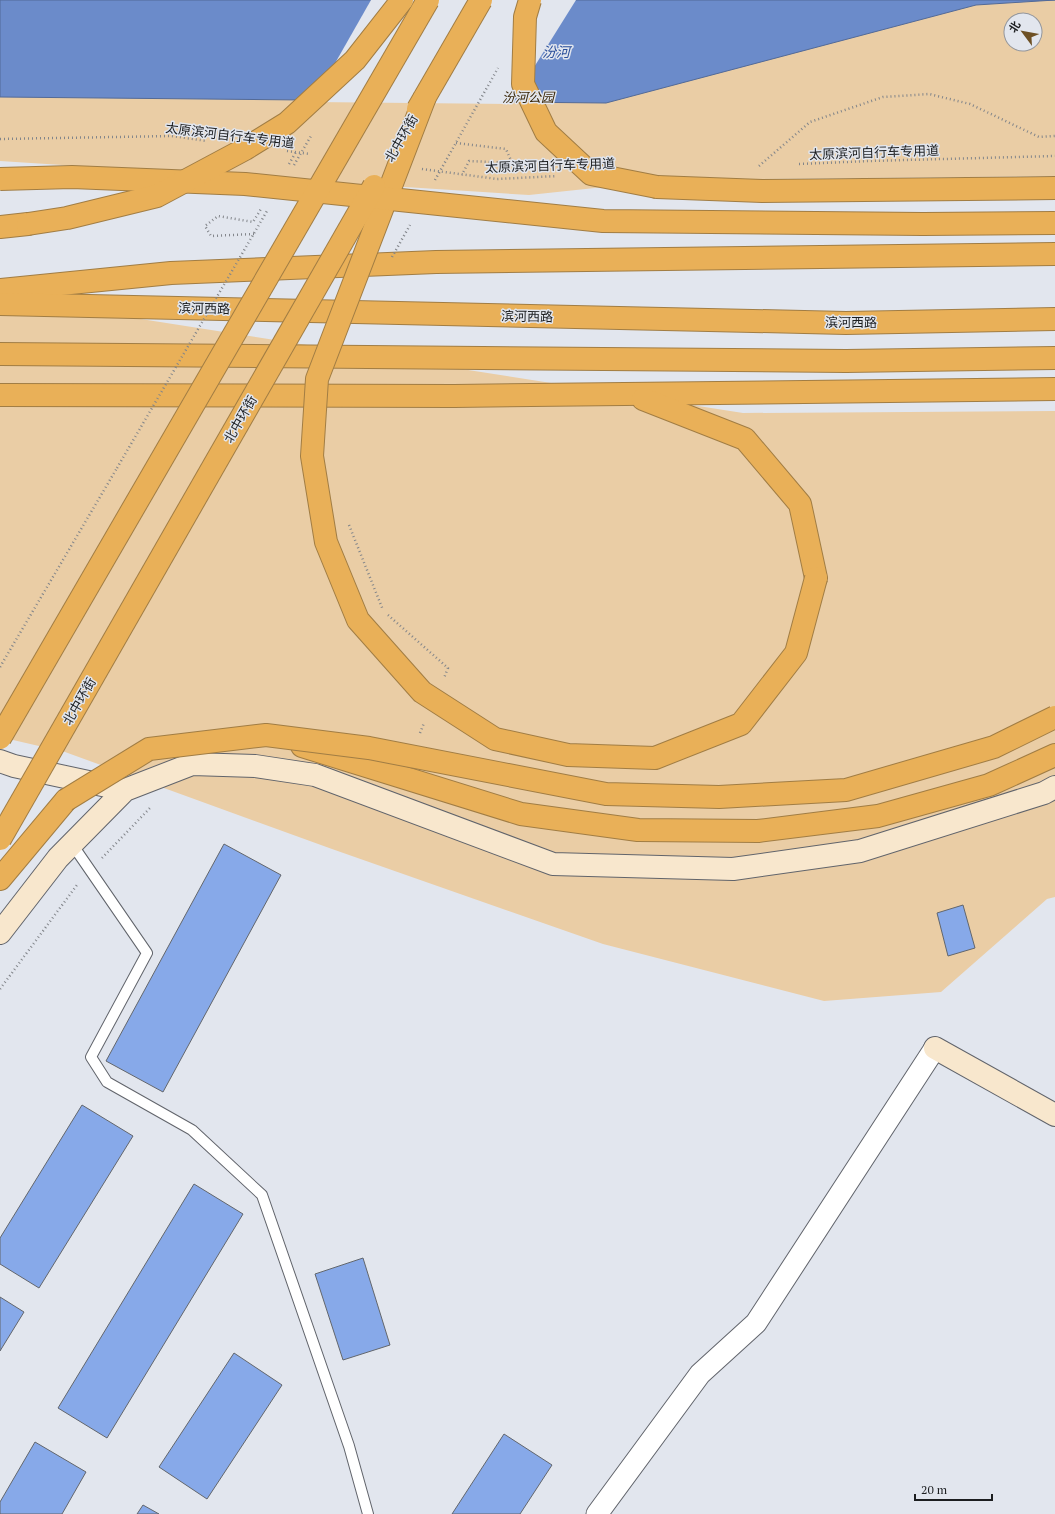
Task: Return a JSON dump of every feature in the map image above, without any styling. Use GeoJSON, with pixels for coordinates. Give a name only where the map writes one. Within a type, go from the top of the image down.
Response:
{"type":"FeatureCollection","features":[{"type":"Feature","properties":{"kind":"highway"},"geometry":{"type":"LineString","coordinates":[[0,227],[67,218],[157,196],[245,149],[287,123],[355,60],[402,0]]}},
{"type":"Feature","properties":{"kind":"highway"},"geometry":{"type":"LineString","coordinates":[[0,738],[428,0]]}},
{"type":"Feature","properties":{"kind":"highway","name":"北中环街"},"geometry":{"type":"LineString","coordinates":[[0,839],[481,0]]}},
{"type":"Feature","properties":{"kind":"highway"},"geometry":{"type":"LineString","coordinates":[[530,0],[525,17],[523,84],[546,132],[591,174],[657,187],[762,191],[1055,188]]}},
{"type":"Feature","properties":{"kind":"highway"},"geometry":{"type":"LineString","coordinates":[[425,97],[317,379],[312,456],[326,542],[358,620],[422,692],[494,739],[568,756],[655,758],[741,724],[796,653],[816,578],[800,504],[745,439],[633,394]]}},
{"type":"Feature","properties":{"kind":"highway"},"geometry":{"type":"LineString","coordinates":[[0,179],[72,177],[245,184],[603,221],[923,224],[1055,222]]}},
{"type":"Feature","properties":{"kind":"highway"},"geometry":{"type":"LineString","coordinates":[[0,222],[28,224]]}},
{"type":"Feature","properties":{"kind":"highway"},"geometry":{"type":"LineString","coordinates":[[0,290],[171,273],[436,262],[1055,254]]}},
{"type":"Feature","properties":{"kind":"highway","name":"滨河西路"},"geometry":{"type":"LineString","coordinates":[[0,304],[846,323],[1055,319]]}},
{"type":"Feature","properties":{"kind":"highway"},"geometry":{"type":"LineString","coordinates":[[0,354],[846,361],[1055,358]]}},
{"type":"Feature","properties":{"kind":"highway"},"geometry":{"type":"LineString","coordinates":[[0,395],[454,396],[1055,389]]}},
{"type":"Feature","properties":{"kind":"highway"},"geometry":{"type":"LineString","coordinates":[[0,408],[92,395]]}},
{"type":"Feature","properties":{"kind":"highway"},"geometry":{"type":"LineString","coordinates":[[0,879],[66,800],[149,749],[266,735],[369,748],[606,794],[719,797],[846,790],[994,748],[1055,717]]}},
{"type":"Feature","properties":{"kind":"highway"},"geometry":{"type":"LineString","coordinates":[[266,735],[521,814],[638,830],[758,831],[878,816],[990,785],[1055,755]]}},
{"type":"Feature","properties":{"kind":"street"},"geometry":{"type":"LineString","coordinates":[[0,761],[14,766],[125,790]]}},
{"type":"Feature","properties":{"kind":"street"},"geometry":{"type":"LineString","coordinates":[[0,933],[58,858],[125,790],[192,764],[255,766],[315,775],[553,864],[733,869],[860,851],[1044,793],[1055,787]]}},
{"type":"Feature","properties":{"kind":"street"},"geometry":{"type":"LineString","coordinates":[[597,1514],[700,1374],[756,1323],[936,1048],[1055,1115]]}},
{"type":"Feature","properties":{"kind":"lane"},"geometry":{"type":"LineString","coordinates":[[72,844],[147,953],[91,1057],[107,1082],[192,1130],[262,1195],[349,1446],[368,1514]]}},
{"type":"Feature","properties":{"kind":"path"},"geometry":{"type":"LineString","coordinates":[[766,166],[758,166],[810,122],[883,97],[929,94],[970,104],[1039,137],[1055,136]]}},
{"type":"Feature","properties":{"kind":"path"},"geometry":{"type":"LineString","coordinates":[[293,167],[312,134]]}},
{"type":"Feature","properties":{"kind":"path","name":"太原滨河自行车专用道"},"geometry":{"type":"LineString","coordinates":[[0,139],[172,136],[210,141]]}},
{"type":"Feature","properties":{"kind":"path"},"geometry":{"type":"LineString","coordinates":[[456,143],[506,150],[512,163],[469,161],[462,175]]}},
{"type":"Feature","properties":{"kind":"path","name":"太原滨河自行车专用道"},"geometry":{"type":"LineString","coordinates":[[280,150],[311,154]]}},
{"type":"Feature","properties":{"kind":"path","name":"太原滨河自行车专用道"},"geometry":{"type":"LineString","coordinates":[[798,164],[1055,156]]}},
{"type":"Feature","properties":{"kind":"path","name":"太原滨河自行车专用道"},"geometry":{"type":"LineString","coordinates":[[414,168],[497,179],[560,176]]}},
{"type":"Feature","properties":{"kind":"path"},"geometry":{"type":"LineString","coordinates":[[0,667],[269,207]]}},
{"type":"Feature","properties":{"kind":"path"},"geometry":{"type":"LineString","coordinates":[[253,222],[218,216],[205,226],[211,236],[254,234]]}},
{"type":"Feature","properties":{"kind":"path"},"geometry":{"type":"LineString","coordinates":[[349,524],[384,611],[448,668]]}},
{"type":"Feature","properties":{"kind":"green space","name":"汾河公园"},"geometry":{"type":"Polygon","coordinates":[[[0,0],[1055,0],[1055,176],[670,180],[529,195],[0,161],[0,0]]]}},
{"type":"Feature","properties":{"kind":"green space"},"geometry":{"type":"Polygon","coordinates":[[[0,297],[743,413],[1055,411],[1055,897],[1047,899],[941,992],[824,1001],[603,944],[332,849],[65,752],[0,737],[0,297]]]}},
{"type":"Feature","properties":{"kind":"water","name":"汾河"},"geometry":{"type":"Polygon","coordinates":[[[0,0],[1055,0],[976,5],[606,103],[0,97],[0,0]]]}},
{"type":"Feature","properties":{"kind":"pier"},"geometry":{"type":"Polygon","coordinates":[[[371,0],[576,0],[511,104],[313,102],[371,0]]]}},
{"type":"Feature","properties":{"kind":"building"},"geometry":{"type":"Polygon","coordinates":[[[224,844],[281,875],[163,1092],[106,1061],[224,844]]]}},
{"type":"Feature","properties":{"kind":"building"},"geometry":{"type":"Polygon","coordinates":[[[963,905],[975,948],[948,956],[937,913],[963,905]]]}},
{"type":"Feature","properties":{"kind":"building"},"geometry":{"type":"Polygon","coordinates":[[[82,1105],[133,1136],[39,1288],[0,1264],[0,1238],[82,1105]]]}},
{"type":"Feature","properties":{"kind":"building"},"geometry":{"type":"Polygon","coordinates":[[[194,1184],[243,1214],[107,1438],[58,1408],[194,1184]]]}},
{"type":"Feature","properties":{"kind":"building"},"geometry":{"type":"Polygon","coordinates":[[[363,1258],[390,1345],[343,1360],[315,1274],[363,1258]]]}},
{"type":"Feature","properties":{"kind":"building"},"geometry":{"type":"Polygon","coordinates":[[[0,1297],[24,1312],[0,1351],[0,1297]]]}},
{"type":"Feature","properties":{"kind":"building"},"geometry":{"type":"Polygon","coordinates":[[[234,1353],[282,1385],[207,1499],[159,1467],[234,1353]]]}},
{"type":"Feature","properties":{"kind":"building"},"geometry":{"type":"Polygon","coordinates":[[[504,1434],[552,1465],[520,1514],[452,1514],[504,1434]]]}},
{"type":"Feature","properties":{"kind":"building"},"geometry":{"type":"Polygon","coordinates":[[[35,1442],[86,1472],[62,1514],[0,1514],[0,1502],[35,1442]]]}},
{"type":"Feature","properties":{"kind":"building"},"geometry":{"type":"Polygon","coordinates":[[[143,1505],[159,1514],[137,1514],[143,1505]]]}}]}
